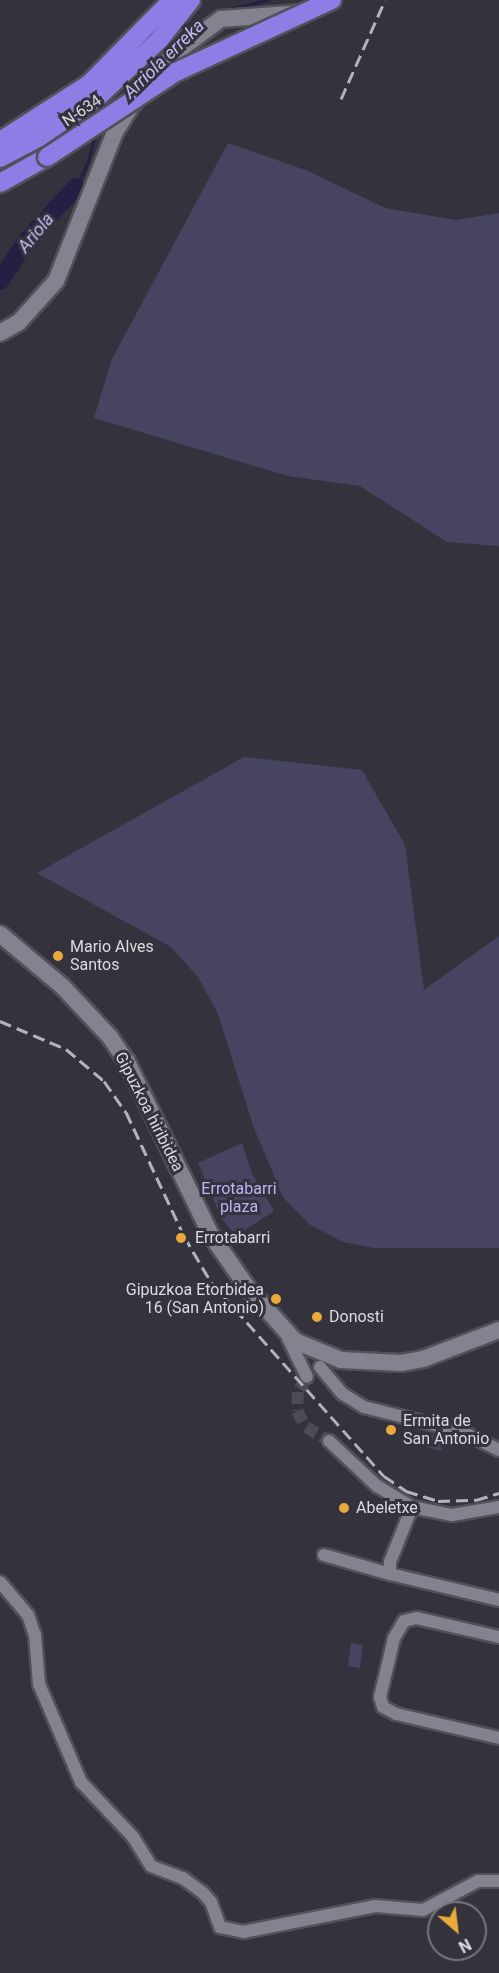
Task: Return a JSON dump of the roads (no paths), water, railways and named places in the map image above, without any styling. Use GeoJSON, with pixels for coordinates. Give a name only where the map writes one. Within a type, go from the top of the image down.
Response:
{"type":"FeatureCollection","features":[{"type":"Feature","properties":{"kind":"highway"},"geometry":{"type":"LineString","coordinates":[[0,141],[89,84],[172,0]]}},
{"type":"Feature","properties":{"kind":"highway"},"geometry":{"type":"LineString","coordinates":[[0,158],[40,137],[99,96],[159,40],[192,0]]}},
{"type":"Feature","properties":{"kind":"highway","name":"N-634"},"geometry":{"type":"LineString","coordinates":[[0,183],[47,158],[176,72],[332,0]]}},
{"type":"Feature","properties":{"kind":"street"},"geometry":{"type":"LineString","coordinates":[[0,333],[20,322],[56,281],[115,132],[134,102],[176,51],[221,19],[241,15],[296,14],[312,9],[321,0]]}},
{"type":"Feature","properties":{"kind":"street","name":"Gipuzkoa hiribidea"},"geometry":{"type":"LineString","coordinates":[[0,934],[62,986],[110,1037],[127,1062],[211,1235],[280,1326],[295,1341],[341,1360],[372,1364],[423,1359],[499,1330]]}},
{"type":"Feature","properties":{"kind":"street"},"geometry":{"type":"LineString","coordinates":[[280,1326],[306,1376]]}},
{"type":"Feature","properties":{"kind":"street"},"geometry":{"type":"LineString","coordinates":[[306,1376],[325,1359],[341,1360]]}},
{"type":"Feature","properties":{"kind":"street"},"geometry":{"type":"LineString","coordinates":[[306,1376],[320,1367],[341,1360]]}},
{"type":"Feature","properties":{"kind":"street"},"geometry":{"type":"LineString","coordinates":[[320,1367],[344,1394],[364,1407],[463,1432],[499,1450]]}},
{"type":"Feature","properties":{"kind":"street"},"geometry":{"type":"LineString","coordinates":[[329,1441],[377,1486],[412,1507],[463,1515],[499,1507]]}},
{"type":"Feature","properties":{"kind":"street"},"geometry":{"type":"LineString","coordinates":[[390,1574],[390,1562],[412,1507]]}},
{"type":"Feature","properties":{"kind":"street"},"geometry":{"type":"LineString","coordinates":[[324,1555],[390,1574],[499,1600]]}},
{"type":"Feature","properties":{"kind":"street"},"geometry":{"type":"LineString","coordinates":[[0,1582],[28,1615],[35,1635],[39,1684],[81,1782],[134,1838],[151,1866],[183,1878],[211,1902],[220,1927],[243,1932],[375,1906],[423,1910],[478,1881],[499,1881]]}},
{"type":"Feature","properties":{"kind":"street"},"geometry":{"type":"LineString","coordinates":[[499,1637],[417,1618],[404,1621],[394,1638],[380,1697],[383,1707],[396,1714],[499,1738]]}},
{"type":"Feature","properties":{"kind":"waterway","name":"Arriola erreka"},"geometry":{"type":"LineString","coordinates":[[221,11],[268,0]]}},
{"type":"Feature","properties":{"kind":"waterway","name":"Arriola erreka"},"geometry":{"type":"LineString","coordinates":[[191,31],[215,14]]}},
{"type":"Feature","properties":{"kind":"waterway","name":"Arriola erreka"},"geometry":{"type":"LineString","coordinates":[[125,96],[160,59]]}},
{"type":"Feature","properties":{"kind":"waterway","name":"Arriola erreka"},"geometry":{"type":"LineString","coordinates":[[76,187],[88,161],[95,133]]}},
{"type":"Feature","properties":{"kind":"waterway","name":"Ariola"},"geometry":{"type":"LineString","coordinates":[[0,281],[27,240],[76,187]]}},
{"type":"Feature","properties":{"kind":"tunnel"},"geometry":{"type":"LineString","coordinates":[[306,1379],[298,1392],[297,1411],[306,1427],[329,1441]]}},
{"type":"Feature","properties":{"kind":"railway"},"geometry":{"type":"LineString","coordinates":[[341,99],[385,0]]}},
{"type":"Feature","properties":{"kind":"railway"},"geometry":{"type":"LineString","coordinates":[[0,1021],[66,1049],[104,1081],[126,1112],[184,1236],[211,1282],[384,1476],[406,1491],[438,1501],[476,1500],[499,1493]]}},
{"type":"Feature","properties":{"kind":"place","name":"Mario Alves Santos"},"geometry":{"type":"Point","coordinates":[58,956]}},
{"type":"Feature","properties":{"kind":"place","name":"Errotabarri"},"geometry":{"type":"Point","coordinates":[181,1238]}},
{"type":"Feature","properties":{"kind":"place","name":"Gipuzkoa Etorbidea 16 (San Antonio)"},"geometry":{"type":"Point","coordinates":[276,1299]}},
{"type":"Feature","properties":{"kind":"place","name":"Donosti"},"geometry":{"type":"Point","coordinates":[317,1317]}},
{"type":"Feature","properties":{"kind":"place","name":"Ermita de San Antonio"},"geometry":{"type":"Point","coordinates":[391,1430]}},
{"type":"Feature","properties":{"kind":"place","name":"Abeletxe"},"geometry":{"type":"Point","coordinates":[344,1508]}},
{"type":"Feature","properties":{"kind":"park label","name":"Errotabarri plaza"},"geometry":{"type":"Point","coordinates":[239,1198]}}]}
